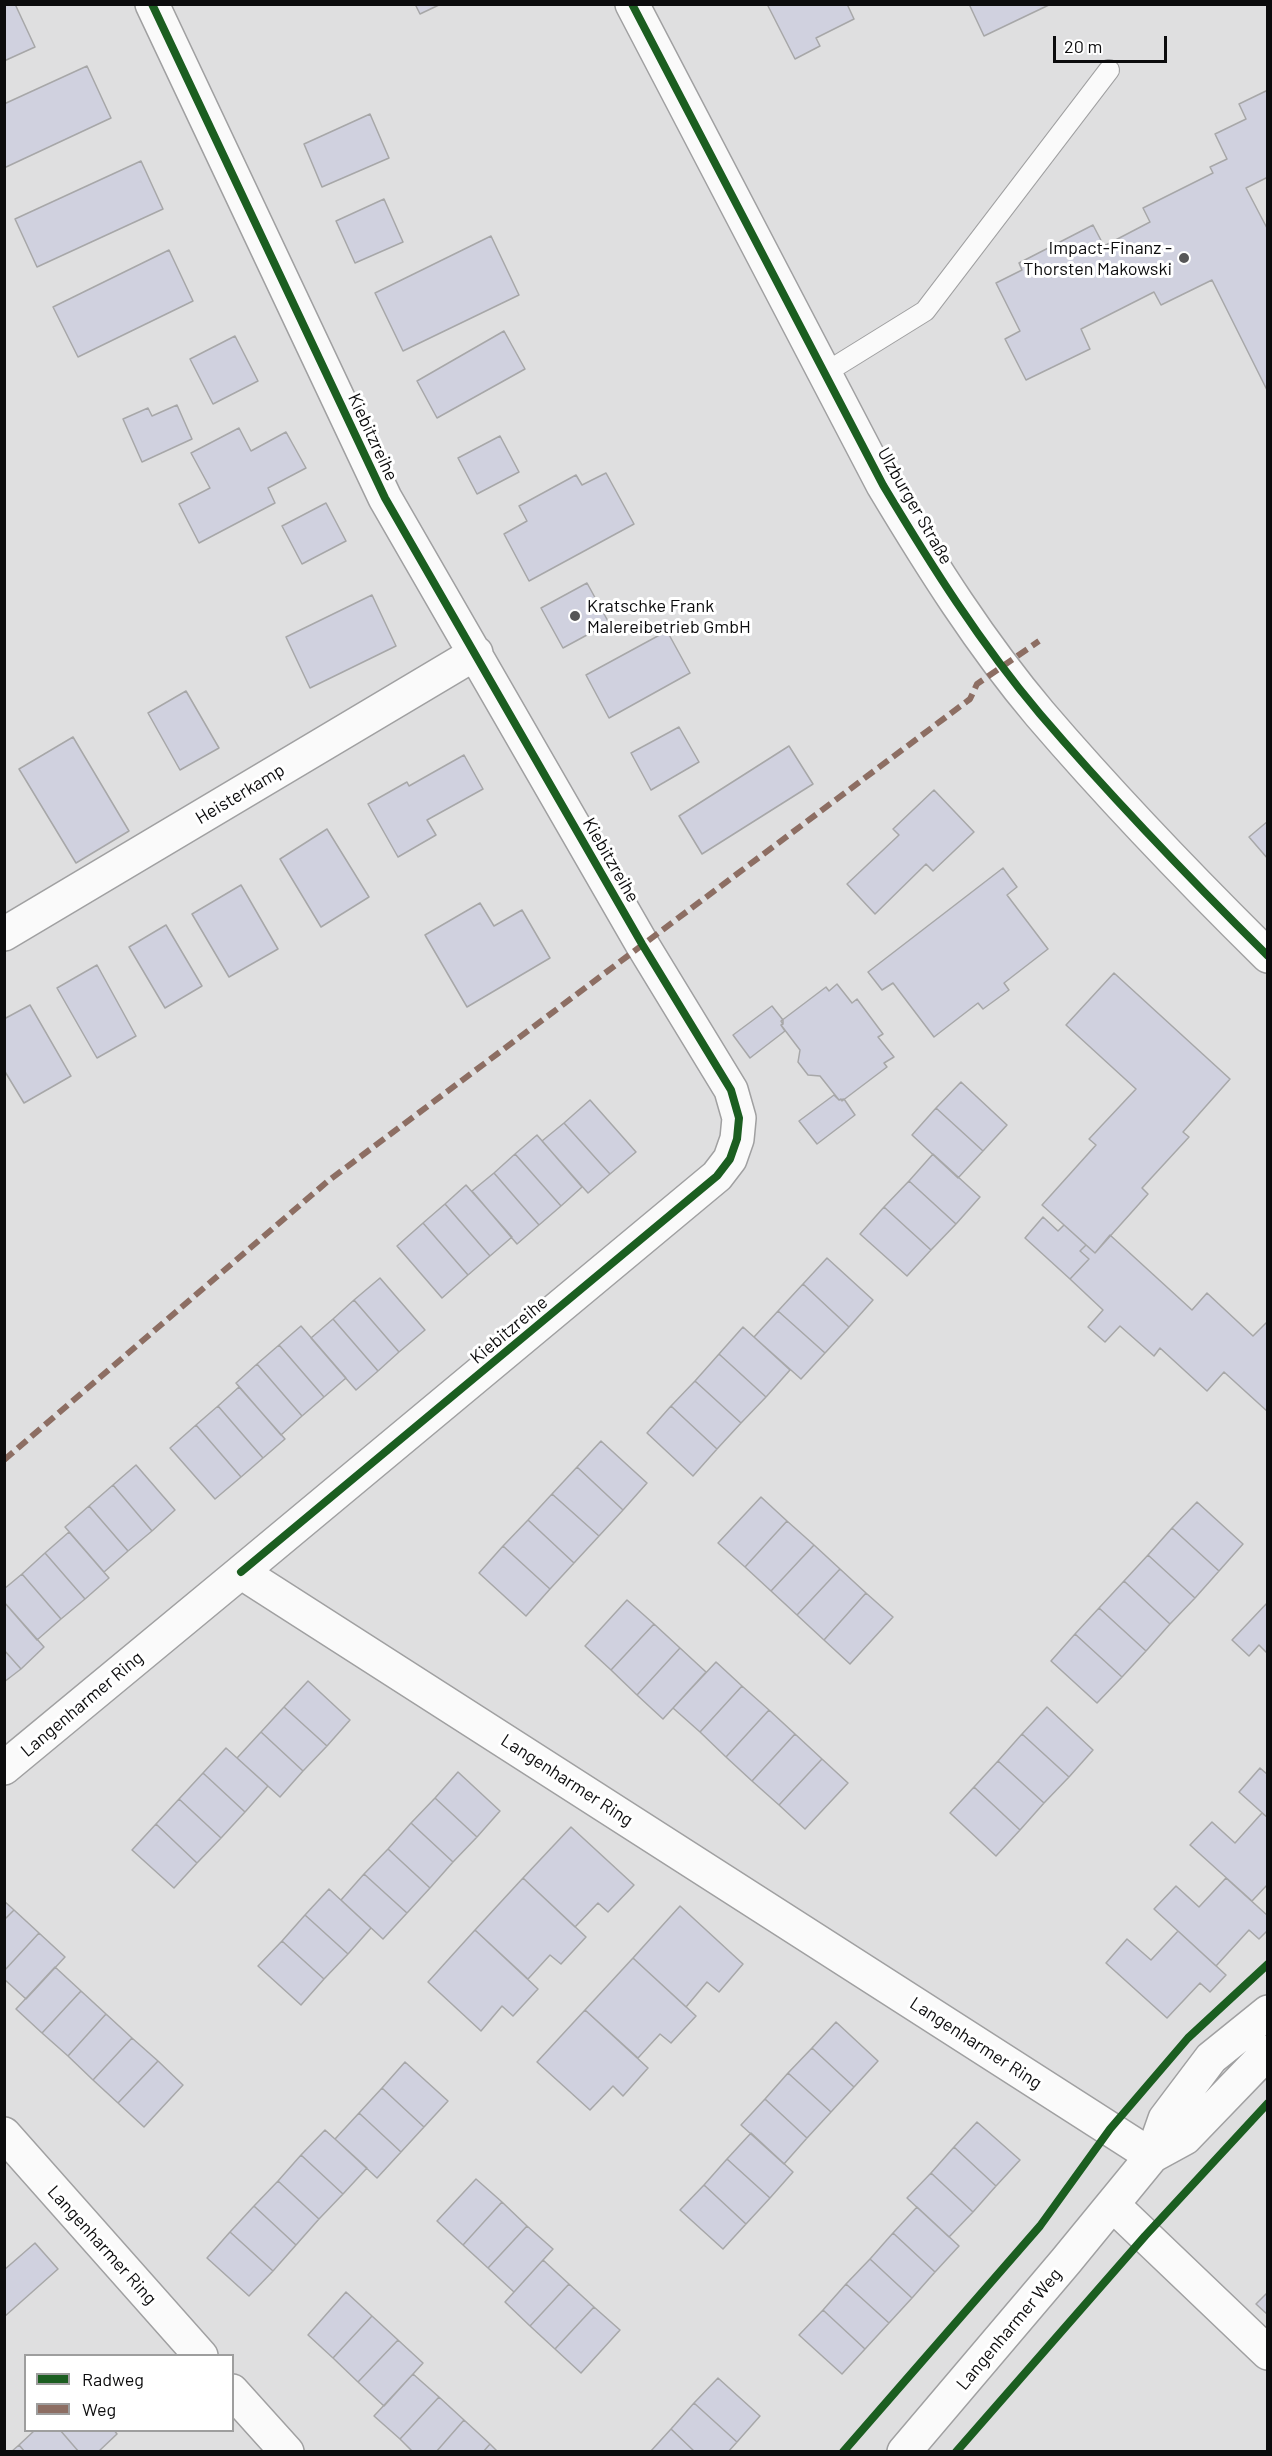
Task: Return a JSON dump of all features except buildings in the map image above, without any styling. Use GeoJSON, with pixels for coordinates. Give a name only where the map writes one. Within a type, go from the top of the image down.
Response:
{"type":"FeatureCollection","features":[{"type":"Feature","properties":{"kind":"street","name":"Kiebitzreihe"},"geometry":{"type":"LineString","coordinates":[[152,4],[385,498],[642,944],[731,1090],[739,1118],[736,1146],[726,1165],[712,1181],[241,1572]]}},
{"type":"Feature","properties":{"kind":"street","name":"Ulzburger Straße"},"geometry":{"type":"LineString","coordinates":[[632,4],[883,485],[927,559],[1003,666],[1040,713],[1189,878],[1268,956]]}},
{"type":"Feature","properties":{"kind":"street","name":"Heisterkamp"},"geometry":{"type":"LineString","coordinates":[[4,934],[476,653]]}},
{"type":"Feature","properties":{"kind":"street","name":"Langenharmer Ring"},"geometry":{"type":"LineString","coordinates":[[4,1768],[241,1572],[1152,2156]]}},
{"type":"Feature","properties":{"kind":"street","name":"Langenharmer Weg"},"geometry":{"type":"LineString","coordinates":[[904,2451],[1152,2156],[1165,2119],[1211,2058],[1268,2012]]}},
{"type":"Feature","properties":{"kind":"street","name":"Langenharmer Weg"},"geometry":{"type":"LineString","coordinates":[[1152,2156],[1185,2138],[1268,2052]]}},
{"type":"Feature","properties":{"kind":"street","name":"Langenharmer Ring"},"geometry":{"type":"LineString","coordinates":[[4,2134],[200,2354]]}},
{"type":"Feature","properties":{"kind":"street"},"geometry":{"type":"LineString","coordinates":[[1113,2205],[1268,2353]]}},
{"type":"Feature","properties":{"kind":"street"},"geometry":{"type":"LineString","coordinates":[[234,2393],[286,2451]]}},
{"type":"Feature","properties":{"kind":"lane"},"geometry":{"type":"LineString","coordinates":[[825,373],[925,311],[1108,70]]}},
{"type":"Feature","properties":{"kind":"marked path"},"geometry":{"type":"LineString","coordinates":[[4,1460],[328,1181],[970,699],[977,684],[1039,641]]}},
{"type":"Feature","properties":{"kind":"cycle path"},"geometry":{"type":"LineString","coordinates":[[152,4],[385,498],[642,944],[731,1090],[739,1118],[737,1139],[730,1159],[717,1176],[241,1572]]}},
{"type":"Feature","properties":{"kind":"cycle path"},"geometry":{"type":"LineString","coordinates":[[632,4],[883,485],[957,603],[997,660],[1067,745],[1151,837],[1268,956]]}},
{"type":"Feature","properties":{"kind":"cycle path"},"geometry":{"type":"LineString","coordinates":[[843,2452],[1040,2226],[1110,2129],[1188,2038],[1268,1964]]}},
{"type":"Feature","properties":{"kind":"cycle path"},"geometry":{"type":"LineString","coordinates":[[956,2452],[1145,2236],[1268,2103]]}},
{"type":"Feature","properties":{"kind":"place","name":"Impact-Finanz - Thorsten Makowski"},"geometry":{"type":"Point","coordinates":[1184,258]}},
{"type":"Feature","properties":{"kind":"place","name":"Kratschke Frank Malereibetrieb GmbH"},"geometry":{"type":"Point","coordinates":[575,616]}}]}
